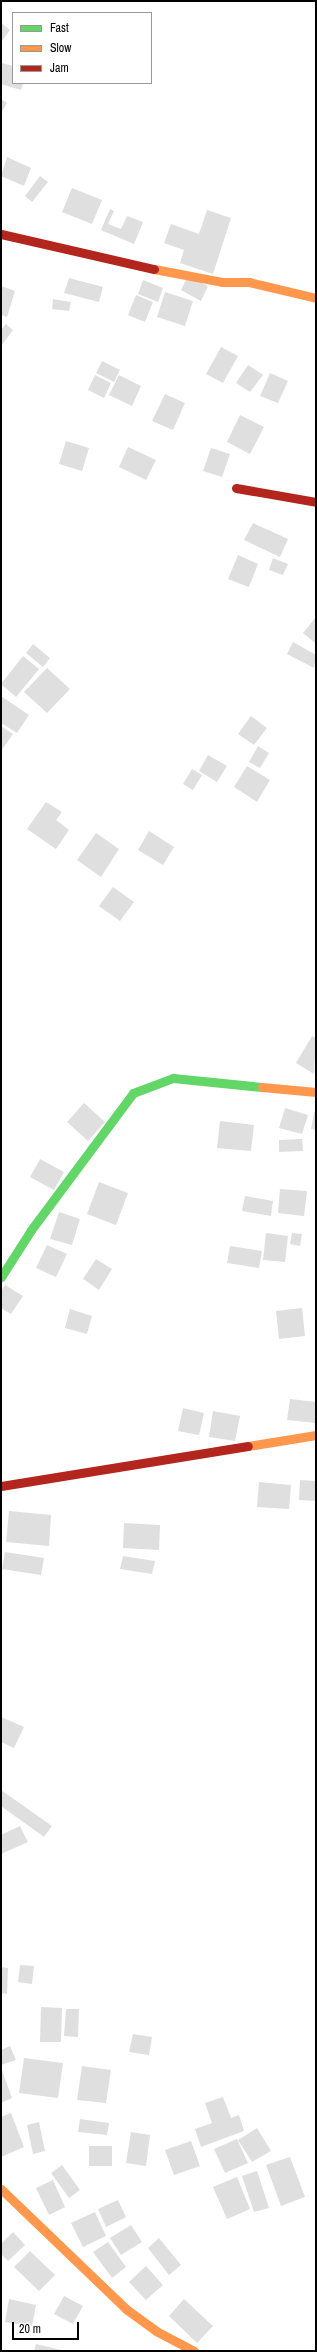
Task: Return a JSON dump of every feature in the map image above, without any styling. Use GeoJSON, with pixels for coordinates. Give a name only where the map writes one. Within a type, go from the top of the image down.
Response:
{"type":"FeatureCollection","features":[{"type":"Feature","properties":{"kind":"street"},"geometry":{"type":"LineString","coordinates":[[1,234],[170,273],[222,282],[257,283],[316,298]]}},
{"type":"Feature","properties":{"kind":"street"},"geometry":{"type":"LineString","coordinates":[[236,488],[316,502]]}},
{"type":"Feature","properties":{"kind":"street"},"geometry":{"type":"LineString","coordinates":[[1,1277],[32,1230],[133,1093],[173,1078],[316,1092]]}},
{"type":"Feature","properties":{"kind":"street"},"geometry":{"type":"LineString","coordinates":[[1,1486],[316,1435]]}},
{"type":"Feature","properties":{"kind":"street"},"geometry":{"type":"LineString","coordinates":[[1,2189],[126,2309],[156,2331],[194,2351]]}},
{"type":"Feature","properties":{"kind":"building"},"geometry":{"type":"Polygon","coordinates":[[[1,23],[10,30],[1,42],[1,23]]]}},
{"type":"Feature","properties":{"kind":"building"},"geometry":{"type":"Polygon","coordinates":[[[2,63],[12,66],[12,84],[23,84],[21,90],[1,84],[2,63]]]}},
{"type":"Feature","properties":{"kind":"building"},"geometry":{"type":"Polygon","coordinates":[[[1,99],[7,103],[1,113],[1,99]]]}},
{"type":"Feature","properties":{"kind":"building"},"geometry":{"type":"Polygon","coordinates":[[[7,157],[31,168],[24,186],[1,176],[7,157]]]}},
{"type":"Feature","properties":{"kind":"building"},"geometry":{"type":"Polygon","coordinates":[[[40,176],[48,182],[32,202],[25,196],[40,176]]]}},
{"type":"Feature","properties":{"kind":"building"},"geometry":{"type":"Polygon","coordinates":[[[72,188],[102,200],[92,224],[62,212],[72,188]]]}},
{"type":"Feature","properties":{"kind":"building"},"geometry":{"type":"Polygon","coordinates":[[[110,209],[114,211],[108,224],[121,229],[127,216],[143,222],[134,244],[101,230],[110,209]]]}},
{"type":"Feature","properties":{"kind":"building"},"geometry":{"type":"Polygon","coordinates":[[[207,210],[231,218],[213,274],[180,263],[184,250],[164,243],[171,224],[199,234],[207,210]]]}},
{"type":"Feature","properties":{"kind":"building"},"geometry":{"type":"Polygon","coordinates":[[[188,276],[208,286],[201,301],[181,290],[188,276]]]}},
{"type":"Feature","properties":{"kind":"building"},"geometry":{"type":"Polygon","coordinates":[[[69,278],[103,287],[99,302],[64,293],[69,278]]]}},
{"type":"Feature","properties":{"kind":"building"},"geometry":{"type":"Polygon","coordinates":[[[143,280],[163,288],[158,302],[138,294],[143,280]]]}},
{"type":"Feature","properties":{"kind":"building"},"geometry":{"type":"Polygon","coordinates":[[[1,286],[15,291],[7,317],[1,315],[1,286]]]}},
{"type":"Feature","properties":{"kind":"building"},"geometry":{"type":"Polygon","coordinates":[[[165,292],[193,301],[185,326],[157,317],[165,292]]]}},
{"type":"Feature","properties":{"kind":"building"},"geometry":{"type":"Polygon","coordinates":[[[136,295],[153,302],[145,322],[128,315],[136,295]]]}},
{"type":"Feature","properties":{"kind":"building"},"geometry":{"type":"Polygon","coordinates":[[[53,299],[71,302],[69,311],[52,309],[53,299]]]}},
{"type":"Feature","properties":{"kind":"building"},"geometry":{"type":"Polygon","coordinates":[[[6,324],[13,330],[1,346],[1,330],[6,324]]]}},
{"type":"Feature","properties":{"kind":"building"},"geometry":{"type":"Polygon","coordinates":[[[221,347],[238,356],[223,383],[206,374],[221,347]]]}},
{"type":"Feature","properties":{"kind":"building"},"geometry":{"type":"Polygon","coordinates":[[[102,361],[120,370],[114,382],[96,373],[102,361]]]}},
{"type":"Feature","properties":{"kind":"building"},"geometry":{"type":"Polygon","coordinates":[[[248,365],[263,375],[250,392],[236,383],[248,365]]]}},
{"type":"Feature","properties":{"kind":"building"},"geometry":{"type":"Polygon","coordinates":[[[270,373],[288,381],[278,403],[260,396],[270,373]]]}},
{"type":"Feature","properties":{"kind":"building"},"geometry":{"type":"Polygon","coordinates":[[[95,375],[111,383],[104,398],[88,390],[95,375]]]}},
{"type":"Feature","properties":{"kind":"building"},"geometry":{"type":"Polygon","coordinates":[[[119,375],[141,386],[132,406],[109,395],[119,375]]]}},
{"type":"Feature","properties":{"kind":"building"},"geometry":{"type":"Polygon","coordinates":[[[165,394],[185,403],[173,430],[152,421],[165,394]]]}},
{"type":"Feature","properties":{"kind":"building"},"geometry":{"type":"Polygon","coordinates":[[[240,415],[264,427],[250,454],[227,442],[240,415]]]}},
{"type":"Feature","properties":{"kind":"building"},"geometry":{"type":"Polygon","coordinates":[[[66,441],[89,448],[82,471],[59,464],[66,441]]]}},
{"type":"Feature","properties":{"kind":"building"},"geometry":{"type":"Polygon","coordinates":[[[128,447],[156,460],[146,480],[119,467],[128,447]]]}},
{"type":"Feature","properties":{"kind":"building"},"geometry":{"type":"Polygon","coordinates":[[[211,448],[230,454],[222,477],[203,471],[211,448]]]}},
{"type":"Feature","properties":{"kind":"building"},"geometry":{"type":"Polygon","coordinates":[[[253,523],[288,539],[280,557],[244,540],[253,523]]]}},
{"type":"Feature","properties":{"kind":"building"},"geometry":{"type":"Polygon","coordinates":[[[238,555],[258,564],[249,587],[228,579],[238,555]]]}},
{"type":"Feature","properties":{"kind":"building"},"geometry":{"type":"Polygon","coordinates":[[[273,558],[288,564],[283,575],[269,570],[273,558]]]}},
{"type":"Feature","properties":{"kind":"building"},"geometry":{"type":"Polygon","coordinates":[[[316,617],[316,644],[303,633],[316,617]]]}},
{"type":"Feature","properties":{"kind":"building"},"geometry":{"type":"Polygon","coordinates":[[[293,642],[316,655],[314,668],[287,654],[293,642]]]}},
{"type":"Feature","properties":{"kind":"building"},"geometry":{"type":"Polygon","coordinates":[[[33,644],[50,658],[43,667],[26,653],[33,644]]]}},
{"type":"Feature","properties":{"kind":"building"},"geometry":{"type":"Polygon","coordinates":[[[23,656],[39,669],[16,697],[1,684],[23,656]]]}},
{"type":"Feature","properties":{"kind":"building"},"geometry":{"type":"Polygon","coordinates":[[[47,668],[70,689],[47,713],[24,692],[47,668]]]}},
{"type":"Feature","properties":{"kind":"building"},"geometry":{"type":"Polygon","coordinates":[[[1,696],[29,715],[17,733],[1,723],[1,696]]]}},
{"type":"Feature","properties":{"kind":"building"},"geometry":{"type":"Polygon","coordinates":[[[251,716],[267,728],[254,745],[238,734],[251,716]]]}},
{"type":"Feature","properties":{"kind":"building"},"geometry":{"type":"Polygon","coordinates":[[[1,726],[13,734],[1,751],[1,726]]]}},
{"type":"Feature","properties":{"kind":"building"},"geometry":{"type":"Polygon","coordinates":[[[258,746],[269,753],[260,768],[249,762],[258,746]]]}},
{"type":"Feature","properties":{"kind":"building"},"geometry":{"type":"Polygon","coordinates":[[[208,755],[227,766],[217,782],[199,771],[208,755]]]}},
{"type":"Feature","properties":{"kind":"building"},"geometry":{"type":"Polygon","coordinates":[[[247,766],[270,780],[257,802],[234,787],[247,766]]]}},
{"type":"Feature","properties":{"kind":"building"},"geometry":{"type":"Polygon","coordinates":[[[192,769],[202,775],[193,790],[183,784],[192,769]]]}},
{"type":"Feature","properties":{"kind":"building"},"geometry":{"type":"Polygon","coordinates":[[[46,802],[62,812],[56,820],[69,830],[56,849],[27,829],[46,802]]]}},
{"type":"Feature","properties":{"kind":"building"},"geometry":{"type":"Polygon","coordinates":[[[149,831],[174,847],[163,865],[138,850],[149,831]]]}},
{"type":"Feature","properties":{"kind":"building"},"geometry":{"type":"Polygon","coordinates":[[[96,833],[119,849],[101,877],[77,860],[96,833]]]}},
{"type":"Feature","properties":{"kind":"building"},"geometry":{"type":"Polygon","coordinates":[[[113,887],[134,902],[120,921],[99,906],[113,887]]]}},
{"type":"Feature","properties":{"kind":"building"},"geometry":{"type":"Polygon","coordinates":[[[312,1036],[316,1038],[314,1074],[296,1063],[312,1036]]]}},
{"type":"Feature","properties":{"kind":"building"},"geometry":{"type":"Polygon","coordinates":[[[84,1103],[105,1122],[88,1141],[67,1122],[84,1103]]]}},
{"type":"Feature","properties":{"kind":"building"},"geometry":{"type":"Polygon","coordinates":[[[285,1108],[308,1115],[302,1134],[279,1128],[285,1108]]]}},
{"type":"Feature","properties":{"kind":"building"},"geometry":{"type":"Polygon","coordinates":[[[314,1112],[316,1112],[316,1130],[311,1129],[314,1112]]]}},
{"type":"Feature","properties":{"kind":"building"},"geometry":{"type":"Polygon","coordinates":[[[220,1121],[254,1125],[251,1151],[217,1148],[220,1121]]]}},
{"type":"Feature","properties":{"kind":"building"},"geometry":{"type":"Polygon","coordinates":[[[302,1139],[303,1151],[279,1152],[279,1140],[302,1139]]]}},
{"type":"Feature","properties":{"kind":"building"},"geometry":{"type":"Polygon","coordinates":[[[40,1159],[64,1172],[54,1190],[30,1177],[40,1159]]]}},
{"type":"Feature","properties":{"kind":"building"},"geometry":{"type":"Polygon","coordinates":[[[99,1182],[128,1193],[116,1225],[87,1214],[99,1182]]]}},
{"type":"Feature","properties":{"kind":"building"},"geometry":{"type":"Polygon","coordinates":[[[280,1189],[307,1191],[304,1216],[278,1213],[280,1189]]]}},
{"type":"Feature","properties":{"kind":"building"},"geometry":{"type":"Polygon","coordinates":[[[245,1196],[273,1201],[271,1216],[242,1211],[245,1196]]]}},
{"type":"Feature","properties":{"kind":"building"},"geometry":{"type":"Polygon","coordinates":[[[59,1212],[80,1219],[72,1245],[50,1239],[59,1212]]]}},
{"type":"Feature","properties":{"kind":"building"},"geometry":{"type":"Polygon","coordinates":[[[266,1233],[288,1236],[285,1262],[263,1260],[266,1233]]]}},
{"type":"Feature","properties":{"kind":"building"},"geometry":{"type":"Polygon","coordinates":[[[292,1233],[302,1234],[300,1246],[290,1244],[292,1233]]]}},
{"type":"Feature","properties":{"kind":"building"},"geometry":{"type":"Polygon","coordinates":[[[47,1245],[67,1254],[56,1277],[36,1268],[47,1245]]]}},
{"type":"Feature","properties":{"kind":"building"},"geometry":{"type":"Polygon","coordinates":[[[230,1246],[262,1251],[259,1268],[227,1263],[230,1246]]]}},
{"type":"Feature","properties":{"kind":"building"},"geometry":{"type":"Polygon","coordinates":[[[96,1259],[112,1269],[99,1290],[83,1279],[96,1259]]]}},
{"type":"Feature","properties":{"kind":"building"},"geometry":{"type":"Polygon","coordinates":[[[5,1285],[23,1296],[11,1314],[1,1308],[1,1291],[5,1285]]]}},
{"type":"Feature","properties":{"kind":"building"},"geometry":{"type":"Polygon","coordinates":[[[302,1308],[305,1336],[279,1339],[276,1311],[302,1308]]]}},
{"type":"Feature","properties":{"kind":"building"},"geometry":{"type":"Polygon","coordinates":[[[70,1309],[92,1316],[87,1334],[65,1328],[70,1309]]]}},
{"type":"Feature","properties":{"kind":"building"},"geometry":{"type":"Polygon","coordinates":[[[290,1399],[316,1402],[316,1423],[287,1420],[290,1399]]]}},
{"type":"Feature","properties":{"kind":"building"},"geometry":{"type":"Polygon","coordinates":[[[183,1408],[204,1413],[199,1435],[178,1431],[183,1408]]]}},
{"type":"Feature","properties":{"kind":"building"},"geometry":{"type":"Polygon","coordinates":[[[213,1411],[240,1416],[235,1441],[209,1437],[213,1411]]]}},
{"type":"Feature","properties":{"kind":"building"},"geometry":{"type":"Polygon","coordinates":[[[300,1480],[316,1481],[316,1501],[299,1500],[300,1480]]]}},
{"type":"Feature","properties":{"kind":"building"},"geometry":{"type":"Polygon","coordinates":[[[259,1482],[291,1485],[289,1509],[257,1507],[259,1482]]]}},
{"type":"Feature","properties":{"kind":"building"},"geometry":{"type":"Polygon","coordinates":[[[9,1511],[51,1515],[49,1546],[6,1542],[9,1511]]]}},
{"type":"Feature","properties":{"kind":"building"},"geometry":{"type":"Polygon","coordinates":[[[124,1523],[160,1525],[159,1550],[123,1548],[124,1523]]]}},
{"type":"Feature","properties":{"kind":"building"},"geometry":{"type":"Polygon","coordinates":[[[5,1552],[44,1558],[41,1575],[2,1569],[5,1552]]]}},
{"type":"Feature","properties":{"kind":"building"},"geometry":{"type":"Polygon","coordinates":[[[123,1556],[155,1561],[152,1574],[120,1569],[123,1556]]]}},
{"type":"Feature","properties":{"kind":"building"},"geometry":{"type":"Polygon","coordinates":[[[1,1717],[24,1727],[14,1748],[1,1742],[1,1717]]]}},
{"type":"Feature","properties":{"kind":"building"},"geometry":{"type":"Polygon","coordinates":[[[1,1790],[52,1826],[44,1837],[1,1806],[1,1790]]]}},
{"type":"Feature","properties":{"kind":"building"},"geometry":{"type":"Polygon","coordinates":[[[20,1826],[28,1842],[1,1854],[1,1835],[20,1826]]]}},
{"type":"Feature","properties":{"kind":"building"},"geometry":{"type":"Polygon","coordinates":[[[20,1965],[34,1966],[32,1984],[18,1982],[20,1965]]]}},
{"type":"Feature","properties":{"kind":"building"},"geometry":{"type":"Polygon","coordinates":[[[1,1967],[8,1968],[7,1994],[1,1993],[1,1967]]]}},
{"type":"Feature","properties":{"kind":"building"},"geometry":{"type":"Polygon","coordinates":[[[41,2007],[62,2008],[61,2042],[40,2042],[41,2007]]]}},
{"type":"Feature","properties":{"kind":"building"},"geometry":{"type":"Polygon","coordinates":[[[66,2009],[79,2009],[78,2037],[64,2036],[66,2009]]]}},
{"type":"Feature","properties":{"kind":"building"},"geometry":{"type":"Polygon","coordinates":[[[133,2034],[152,2037],[149,2055],[129,2052],[133,2034]]]}},
{"type":"Feature","properties":{"kind":"building"},"geometry":{"type":"Polygon","coordinates":[[[10,2046],[16,2060],[1,2065],[1,2050],[10,2046]]]}},
{"type":"Feature","properties":{"kind":"building"},"geometry":{"type":"Polygon","coordinates":[[[24,2058],[63,2063],[58,2098],[19,2093],[24,2058]]]}},
{"type":"Feature","properties":{"kind":"building"},"geometry":{"type":"Polygon","coordinates":[[[82,2066],[111,2070],[106,2103],[77,2100],[82,2066]]]}},
{"type":"Feature","properties":{"kind":"building"},"geometry":{"type":"Polygon","coordinates":[[[1,2068],[12,2098],[1,2103],[1,2068]]]}},
{"type":"Feature","properties":{"kind":"building"},"geometry":{"type":"Polygon","coordinates":[[[223,2097],[231,2118],[239,2115],[244,2131],[201,2147],[195,2129],[212,2123],[205,2103],[223,2097]]]}},
{"type":"Feature","properties":{"kind":"building"},"geometry":{"type":"Polygon","coordinates":[[[11,2113],[24,2147],[1,2157],[1,2117],[11,2113]]]}},
{"type":"Feature","properties":{"kind":"building"},"geometry":{"type":"Polygon","coordinates":[[[80,2119],[109,2123],[107,2135],[78,2132],[80,2119]]]}},
{"type":"Feature","properties":{"kind":"building"},"geometry":{"type":"Polygon","coordinates":[[[39,2122],[45,2151],[33,2154],[27,2125],[39,2122]]]}},
{"type":"Feature","properties":{"kind":"building"},"geometry":{"type":"Polygon","coordinates":[[[257,2128],[271,2151],[252,2162],[238,2140],[257,2128]]]}},
{"type":"Feature","properties":{"kind":"building"},"geometry":{"type":"Polygon","coordinates":[[[131,2132],[150,2135],[146,2166],[126,2163],[131,2132]]]}},
{"type":"Feature","properties":{"kind":"building"},"geometry":{"type":"Polygon","coordinates":[[[237,2139],[248,2163],[225,2173],[214,2149],[237,2139]]]}},
{"type":"Feature","properties":{"kind":"building"},"geometry":{"type":"Polygon","coordinates":[[[191,2141],[200,2166],[174,2175],[165,2150],[191,2141]]]}},
{"type":"Feature","properties":{"kind":"building"},"geometry":{"type":"Polygon","coordinates":[[[89,2146],[112,2146],[112,2166],[89,2166],[89,2146]]]}},
{"type":"Feature","properties":{"kind":"building"},"geometry":{"type":"Polygon","coordinates":[[[290,2157],[305,2197],[281,2206],[266,2165],[290,2157]]]}},
{"type":"Feature","properties":{"kind":"building"},"geometry":{"type":"Polygon","coordinates":[[[62,2165],[80,2190],[69,2198],[51,2173],[62,2165]]]}},
{"type":"Feature","properties":{"kind":"building"},"geometry":{"type":"Polygon","coordinates":[[[257,2171],[269,2208],[254,2212],[242,2176],[257,2171]]]}},
{"type":"Feature","properties":{"kind":"building"},"geometry":{"type":"Polygon","coordinates":[[[237,2177],[250,2209],[227,2219],[213,2187],[237,2177]]]}},
{"type":"Feature","properties":{"kind":"building"},"geometry":{"type":"Polygon","coordinates":[[[53,2180],[65,2207],[49,2215],[36,2188],[53,2180]]]}},
{"type":"Feature","properties":{"kind":"building"},"geometry":{"type":"Polygon","coordinates":[[[118,2200],[126,2217],[106,2227],[98,2209],[118,2200]]]}},
{"type":"Feature","properties":{"kind":"building"},"geometry":{"type":"Polygon","coordinates":[[[95,2212],[106,2236],[83,2247],[71,2223],[95,2212]]]}},
{"type":"Feature","properties":{"kind":"building"},"geometry":{"type":"Polygon","coordinates":[[[131,2225],[142,2242],[121,2255],[110,2238],[131,2225]]]}},
{"type":"Feature","properties":{"kind":"building"},"geometry":{"type":"Polygon","coordinates":[[[13,2232],[25,2245],[8,2261],[1,2254],[1,2244],[13,2232]]]}},
{"type":"Feature","properties":{"kind":"building"},"geometry":{"type":"Polygon","coordinates":[[[159,2238],[181,2265],[169,2275],[148,2248],[159,2238]]]}},
{"type":"Feature","properties":{"kind":"building"},"geometry":{"type":"Polygon","coordinates":[[[108,2242],[126,2267],[112,2278],[93,2252],[108,2242]]]}},
{"type":"Feature","properties":{"kind":"building"},"geometry":{"type":"Polygon","coordinates":[[[30,2251],[55,2275],[39,2291],[14,2267],[30,2251]]]}},
{"type":"Feature","properties":{"kind":"building"},"geometry":{"type":"Polygon","coordinates":[[[146,2266],[163,2285],[146,2300],[129,2282],[146,2266]]]}},
{"type":"Feature","properties":{"kind":"building"},"geometry":{"type":"Polygon","coordinates":[[[64,2296],[83,2306],[73,2324],[54,2314],[64,2296]]]}},
{"type":"Feature","properties":{"kind":"building"},"geometry":{"type":"Polygon","coordinates":[[[9,2299],[36,2305],[32,2326],[5,2322],[9,2299]]]}},
{"type":"Feature","properties":{"kind":"building"},"geometry":{"type":"Polygon","coordinates":[[[184,2299],[213,2326],[197,2343],[169,2316],[184,2299]]]}},
{"type":"Feature","properties":{"kind":"building"},"geometry":{"type":"Polygon","coordinates":[[[36,2344],[61,2350],[61,2351],[34,2351],[36,2344]]]}},
{"type":"Feature","properties":{"kind":"traffic: fast"},"geometry":{"type":"LineString","coordinates":[[1,1277],[31,1230],[133,1093],[173,1078],[262,1087]]}},
{"type":"Feature","properties":{"kind":"traffic: slow"},"geometry":{"type":"LineString","coordinates":[[154,269],[222,282],[249,282],[316,298]]}},
{"type":"Feature","properties":{"kind":"traffic: slow"},"geometry":{"type":"LineString","coordinates":[[262,1087],[316,1092]]}},
{"type":"Feature","properties":{"kind":"traffic: slow"},"geometry":{"type":"LineString","coordinates":[[248,1446],[316,1435]]}},
{"type":"Feature","properties":{"kind":"traffic: slow"},"geometry":{"type":"LineString","coordinates":[[1,2189],[126,2309],[156,2331],[194,2351]]}},
{"type":"Feature","properties":{"kind":"traffic: jam"},"geometry":{"type":"LineString","coordinates":[[1,234],[154,269]]}},
{"type":"Feature","properties":{"kind":"traffic: jam"},"geometry":{"type":"LineString","coordinates":[[236,488],[316,502]]}},
{"type":"Feature","properties":{"kind":"traffic: jam"},"geometry":{"type":"LineString","coordinates":[[1,1486],[248,1446]]}}]}
